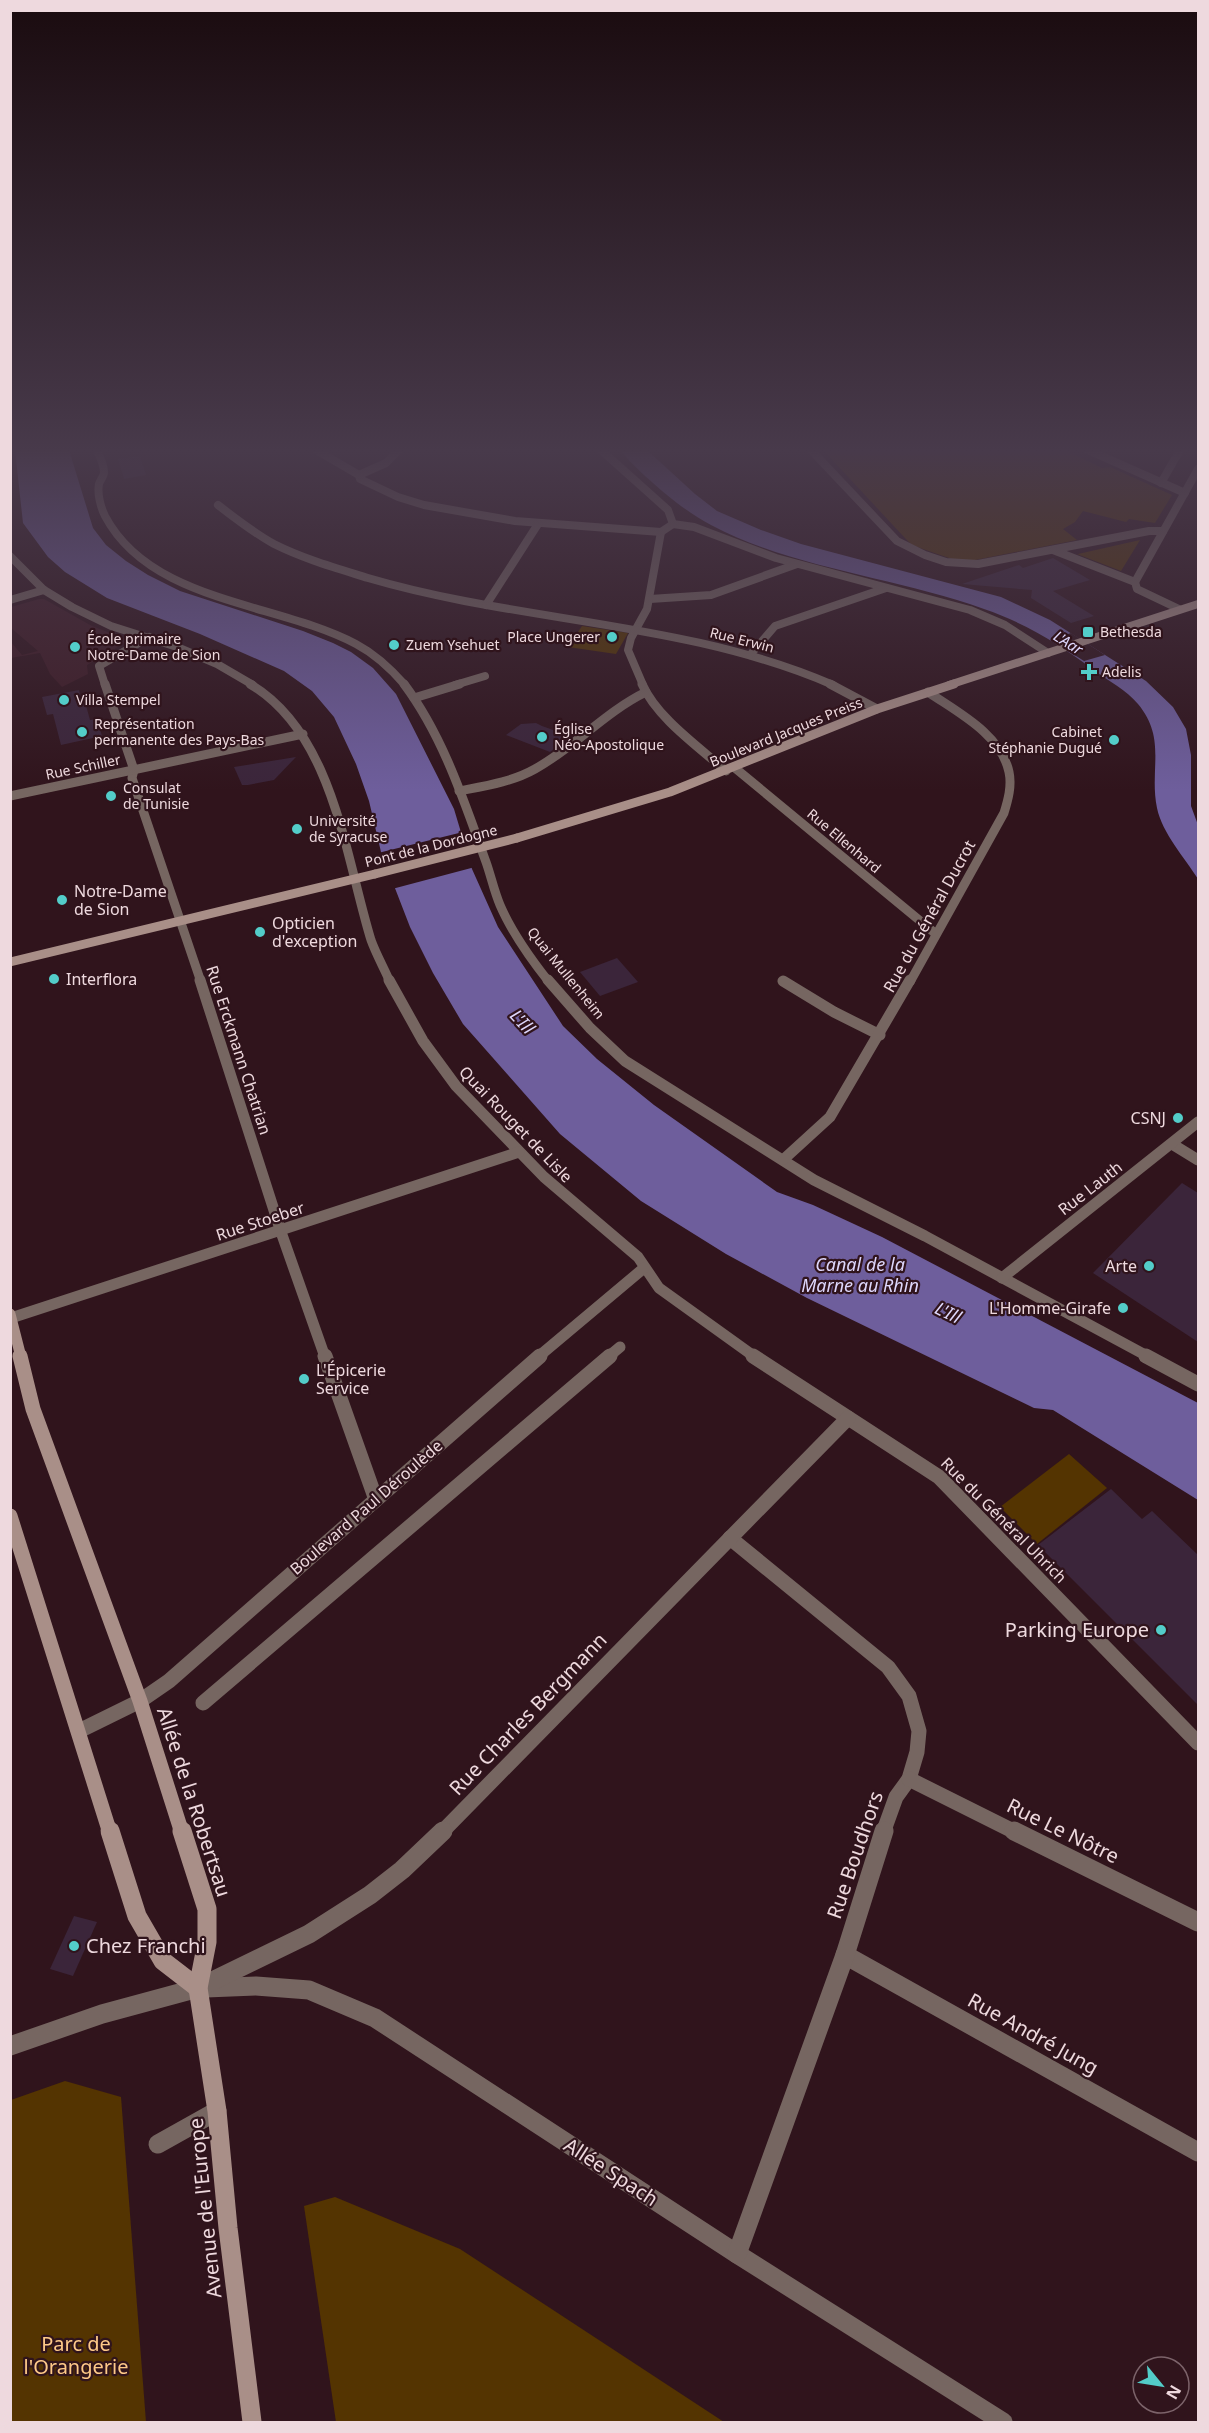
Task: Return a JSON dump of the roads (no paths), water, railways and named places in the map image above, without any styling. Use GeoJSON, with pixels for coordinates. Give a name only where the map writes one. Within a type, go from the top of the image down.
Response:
{"type":"FeatureCollection","features":[{"type":"Feature","properties":{"kind":"main road","name":"Boulevard Jacques Preiss"},"geometry":{"type":"LineString","coordinates":[[517,838],[650,799],[928,692],[1064,649],[1179,609],[1197,606]]}},
{"type":"Feature","properties":{"kind":"main road","name":"Pont de la Dordogne"},"geometry":{"type":"LineString","coordinates":[[10,962],[517,838]]}},
{"type":"Feature","properties":{"kind":"main road","name":"Allée de la Robertsau"},"geometry":{"type":"LineString","coordinates":[[11,1316],[16,1366],[140,1701],[207,1909],[207,1942],[198,1988]]}},
{"type":"Feature","properties":{"kind":"main road"},"geometry":{"type":"LineString","coordinates":[[10,1516],[137,1916],[163,1961],[198,1988]]}},
{"type":"Feature","properties":{"kind":"main road","name":"Avenue de l'Europe"},"geometry":{"type":"LineString","coordinates":[[198,1988],[217,2111],[228,2228],[252,2422]]}},
{"type":"Feature","properties":{"kind":"street","name":"Quai Rouget de Lisle"},"geometry":{"type":"LineString","coordinates":[[18,564],[44,590],[111,626],[199,655],[243,678],[272,699],[290,717],[303,734],[327,786],[352,880],[372,943],[395,993],[423,1041],[456,1086],[519,1152],[585,1214],[638,1257],[644,1268]]}},
{"type":"Feature","properties":{"kind":"street","name":"Quai Mullenheim"},"geometry":{"type":"LineString","coordinates":[[149,564],[184,583],[328,630],[351,640],[389,666],[414,698],[459,791],[500,906],[513,932],[578,1015],[625,1061],[835,1191],[925,1236],[1198,1384]]}},
{"type":"Feature","properties":{"kind":"street","name":"Rue Erwin"},"geometry":{"type":"LineString","coordinates":[[324,564],[401,588],[636,630],[750,655],[821,679],[877,710]]}},
{"type":"Feature","properties":{"kind":"street"},"geometry":{"type":"LineString","coordinates":[[486,605],[513,564]]}},
{"type":"Feature","properties":{"kind":"street","name":"Rue Ellenhard"},"geometry":{"type":"LineString","coordinates":[[656,564],[647,609],[628,644],[628,650],[646,692],[673,724],[936,934]]}},
{"type":"Feature","properties":{"kind":"street"},"geometry":{"type":"LineString","coordinates":[[650,598],[711,595],[797,564],[982,614],[1048,653]]}},
{"type":"Feature","properties":{"kind":"street"},"geometry":{"type":"LineString","coordinates":[[958,564],[966,566],[979,564]]}},
{"type":"Feature","properties":{"kind":"street"},"geometry":{"type":"LineString","coordinates":[[1088,564],[1135,582]]}},
{"type":"Feature","properties":{"kind":"street"},"geometry":{"type":"LineString","coordinates":[[1145,564],[1135,582],[1137,589],[1179,609]]}},
{"type":"Feature","properties":{"kind":"street"},"geometry":{"type":"LineString","coordinates":[[750,655],[775,626],[887,588]]}},
{"type":"Feature","properties":{"kind":"street"},"geometry":{"type":"LineString","coordinates":[[10,600],[44,590]]}},
{"type":"Feature","properties":{"kind":"street","name":"Rue Erckmann Chatrian"},"geometry":{"type":"LineString","coordinates":[[149,637],[99,666],[134,770],[132,778],[281,1232],[375,1497]]}},
{"type":"Feature","properties":{"kind":"street"},"geometry":{"type":"LineString","coordinates":[[414,698],[486,676]]}},
{"type":"Feature","properties":{"kind":"street"},"geometry":{"type":"LineString","coordinates":[[459,791],[497,783],[533,771],[618,706],[646,692]]}},
{"type":"Feature","properties":{"kind":"street","name":"Rue du Général Ducrot"},"geometry":{"type":"LineString","coordinates":[[784,1159],[830,1117],[880,1035],[1004,813],[1011,796],[1012,783],[1006,761],[991,739],[977,726],[928,692]]}},
{"type":"Feature","properties":{"kind":"street","name":"Rue Schiller"},"geometry":{"type":"LineString","coordinates":[[10,796],[303,734]]}},
{"type":"Feature","properties":{"kind":"street"},"geometry":{"type":"LineString","coordinates":[[783,981],[834,1012],[880,1035]]}},
{"type":"Feature","properties":{"kind":"street","name":"Rue Lauth"},"geometry":{"type":"LineString","coordinates":[[1002,1278],[1198,1122]]}},
{"type":"Feature","properties":{"kind":"street"},"geometry":{"type":"LineString","coordinates":[[1172,1144],[1198,1160]]}},
{"type":"Feature","properties":{"kind":"street","name":"Rue Stoeber"},"geometry":{"type":"LineString","coordinates":[[11,1316],[281,1232],[519,1152]]}},
{"type":"Feature","properties":{"kind":"street","name":"Rue du Général Uhrich"},"geometry":{"type":"LineString","coordinates":[[644,1268],[659,1288],[765,1365],[939,1477],[1198,1743]]}},
{"type":"Feature","properties":{"kind":"street","name":"Boulevard Paul Déroulède"},"geometry":{"type":"LineString","coordinates":[[79,1731],[140,1701],[169,1681],[375,1497],[644,1268]]}},
{"type":"Feature","properties":{"kind":"street"},"geometry":{"type":"LineString","coordinates":[[203,1703],[620,1347]]}},
{"type":"Feature","properties":{"kind":"street","name":"Rue Charles Bergmann"},"geometry":{"type":"LineString","coordinates":[[198,1988],[309,1934],[370,1895],[402,1870],[848,1418]]}},
{"type":"Feature","properties":{"kind":"street","name":"Rue Boudhors"},"geometry":{"type":"LineString","coordinates":[[730,1538],[888,1667],[909,1696],[919,1731],[917,1752],[909,1779],[896,1797],[845,1955],[736,2254]]}},
{"type":"Feature","properties":{"kind":"street","name":"Rue Le Nôtre"},"geometry":{"type":"LineString","coordinates":[[909,1779],[1198,1922]]}},
{"type":"Feature","properties":{"kind":"street","name":"Rue André Jung"},"geometry":{"type":"LineString","coordinates":[[845,1955],[1198,2152]]}},
{"type":"Feature","properties":{"kind":"street","name":"Allée Spach"},"geometry":{"type":"LineString","coordinates":[[198,1988],[256,1986],[309,1990],[375,2018],[736,2254],[1003,2422]]}},
{"type":"Feature","properties":{"kind":"street"},"geometry":{"type":"LineString","coordinates":[[10,2046],[102,2014],[198,1988]]}},
{"type":"Feature","properties":{"kind":"street"},"geometry":{"type":"LineString","coordinates":[[158,2144],[217,2111]]}},
{"type":"Feature","properties":{"kind":"water","name":"Canal de la Marne au Rhin"},"geometry":{"type":"Polygon","coordinates":[[[55,564],[130,564],[180,591],[333,643],[351,652],[373,668],[396,694],[454,809],[472,869],[498,927],[563,1026],[597,1059],[654,1105],[777,1192],[813,1205],[882,1237],[1198,1403],[1198,1500],[1053,1410],[1034,1408],[807,1298],[726,1254],[641,1201],[560,1134],[463,1024],[433,973],[410,927],[381,852],[369,801],[356,764],[334,717],[312,691],[284,671],[200,634],[107,598],[55,564]]]}},
{"type":"Feature","properties":{"kind":"water","name":"L'Aar"},"geometry":{"type":"Polygon","coordinates":[[[817,564],[875,564],[1001,597],[1050,620],[1146,681],[1173,707],[1186,729],[1191,755],[1191,806],[1198,825],[1198,879],[1169,836],[1160,817],[1155,794],[1155,742],[1147,717],[1138,704],[1123,690],[1069,652],[1028,628],[999,615],[916,589],[817,564]]]}},
{"type":"Feature","properties":{"kind":"place","name":"Bethesda"},"geometry":{"type":"Point","coordinates":[1088,632]}},
{"type":"Feature","properties":{"kind":"place","name":"Place Ungerer"},"geometry":{"type":"Point","coordinates":[612,637]}},
{"type":"Feature","properties":{"kind":"place","name":"Zuem Ysehuet"},"geometry":{"type":"Point","coordinates":[394,645]}},
{"type":"Feature","properties":{"kind":"place","name":"École primaire Notre-Dame de Sion"},"geometry":{"type":"Point","coordinates":[75,647]}},
{"type":"Feature","properties":{"kind":"place","name":"Adelis"},"geometry":{"type":"Point","coordinates":[1089,672]}},
{"type":"Feature","properties":{"kind":"place","name":"Villa Stempel"},"geometry":{"type":"Point","coordinates":[64,700]}},
{"type":"Feature","properties":{"kind":"place","name":"Représentation permanente des Pays-Bas"},"geometry":{"type":"Point","coordinates":[82,732]}},
{"type":"Feature","properties":{"kind":"place","name":"Église Néo-Apostolique"},"geometry":{"type":"Point","coordinates":[542,737]}},
{"type":"Feature","properties":{"kind":"place","name":"Cabinet Stéphanie Dugué"},"geometry":{"type":"Point","coordinates":[1114,740]}},
{"type":"Feature","properties":{"kind":"place","name":"Consulat de Tunisie"},"geometry":{"type":"Point","coordinates":[111,796]}},
{"type":"Feature","properties":{"kind":"place","name":"Université de Syracuse"},"geometry":{"type":"Point","coordinates":[297,829]}},
{"type":"Feature","properties":{"kind":"place","name":"Notre-Dame de Sion"},"geometry":{"type":"Point","coordinates":[62,900]}},
{"type":"Feature","properties":{"kind":"place","name":"Opticien d'exception"},"geometry":{"type":"Point","coordinates":[260,932]}},
{"type":"Feature","properties":{"kind":"place","name":"Interflora"},"geometry":{"type":"Point","coordinates":[54,979]}},
{"type":"Feature","properties":{"kind":"place","name":"CSNJ"},"geometry":{"type":"Point","coordinates":[1178,1118]}},
{"type":"Feature","properties":{"kind":"place","name":"Arte"},"geometry":{"type":"Point","coordinates":[1149,1266]}},
{"type":"Feature","properties":{"kind":"place","name":"L'Homme-Girafe"},"geometry":{"type":"Point","coordinates":[1123,1308]}},
{"type":"Feature","properties":{"kind":"place","name":"L'Épicerie Service"},"geometry":{"type":"Point","coordinates":[304,1379]}},
{"type":"Feature","properties":{"kind":"place","name":"Parking Europe"},"geometry":{"type":"Point","coordinates":[1161,1630]}},
{"type":"Feature","properties":{"kind":"place","name":"Chez Franchi"},"geometry":{"type":"Point","coordinates":[74,1946]}},
{"type":"Feature","properties":{"kind":"water label","name":"L'Ill"},"geometry":{"type":"Point","coordinates":[522,1022]}},
{"type":"Feature","properties":{"kind":"water label","name":"L'Ill"},"geometry":{"type":"Point","coordinates":[948,1313]}},
{"type":"Feature","properties":{"kind":"park label","name":"Parc de l'Orangerie"},"geometry":{"type":"Point","coordinates":[76,2356]}}]}
